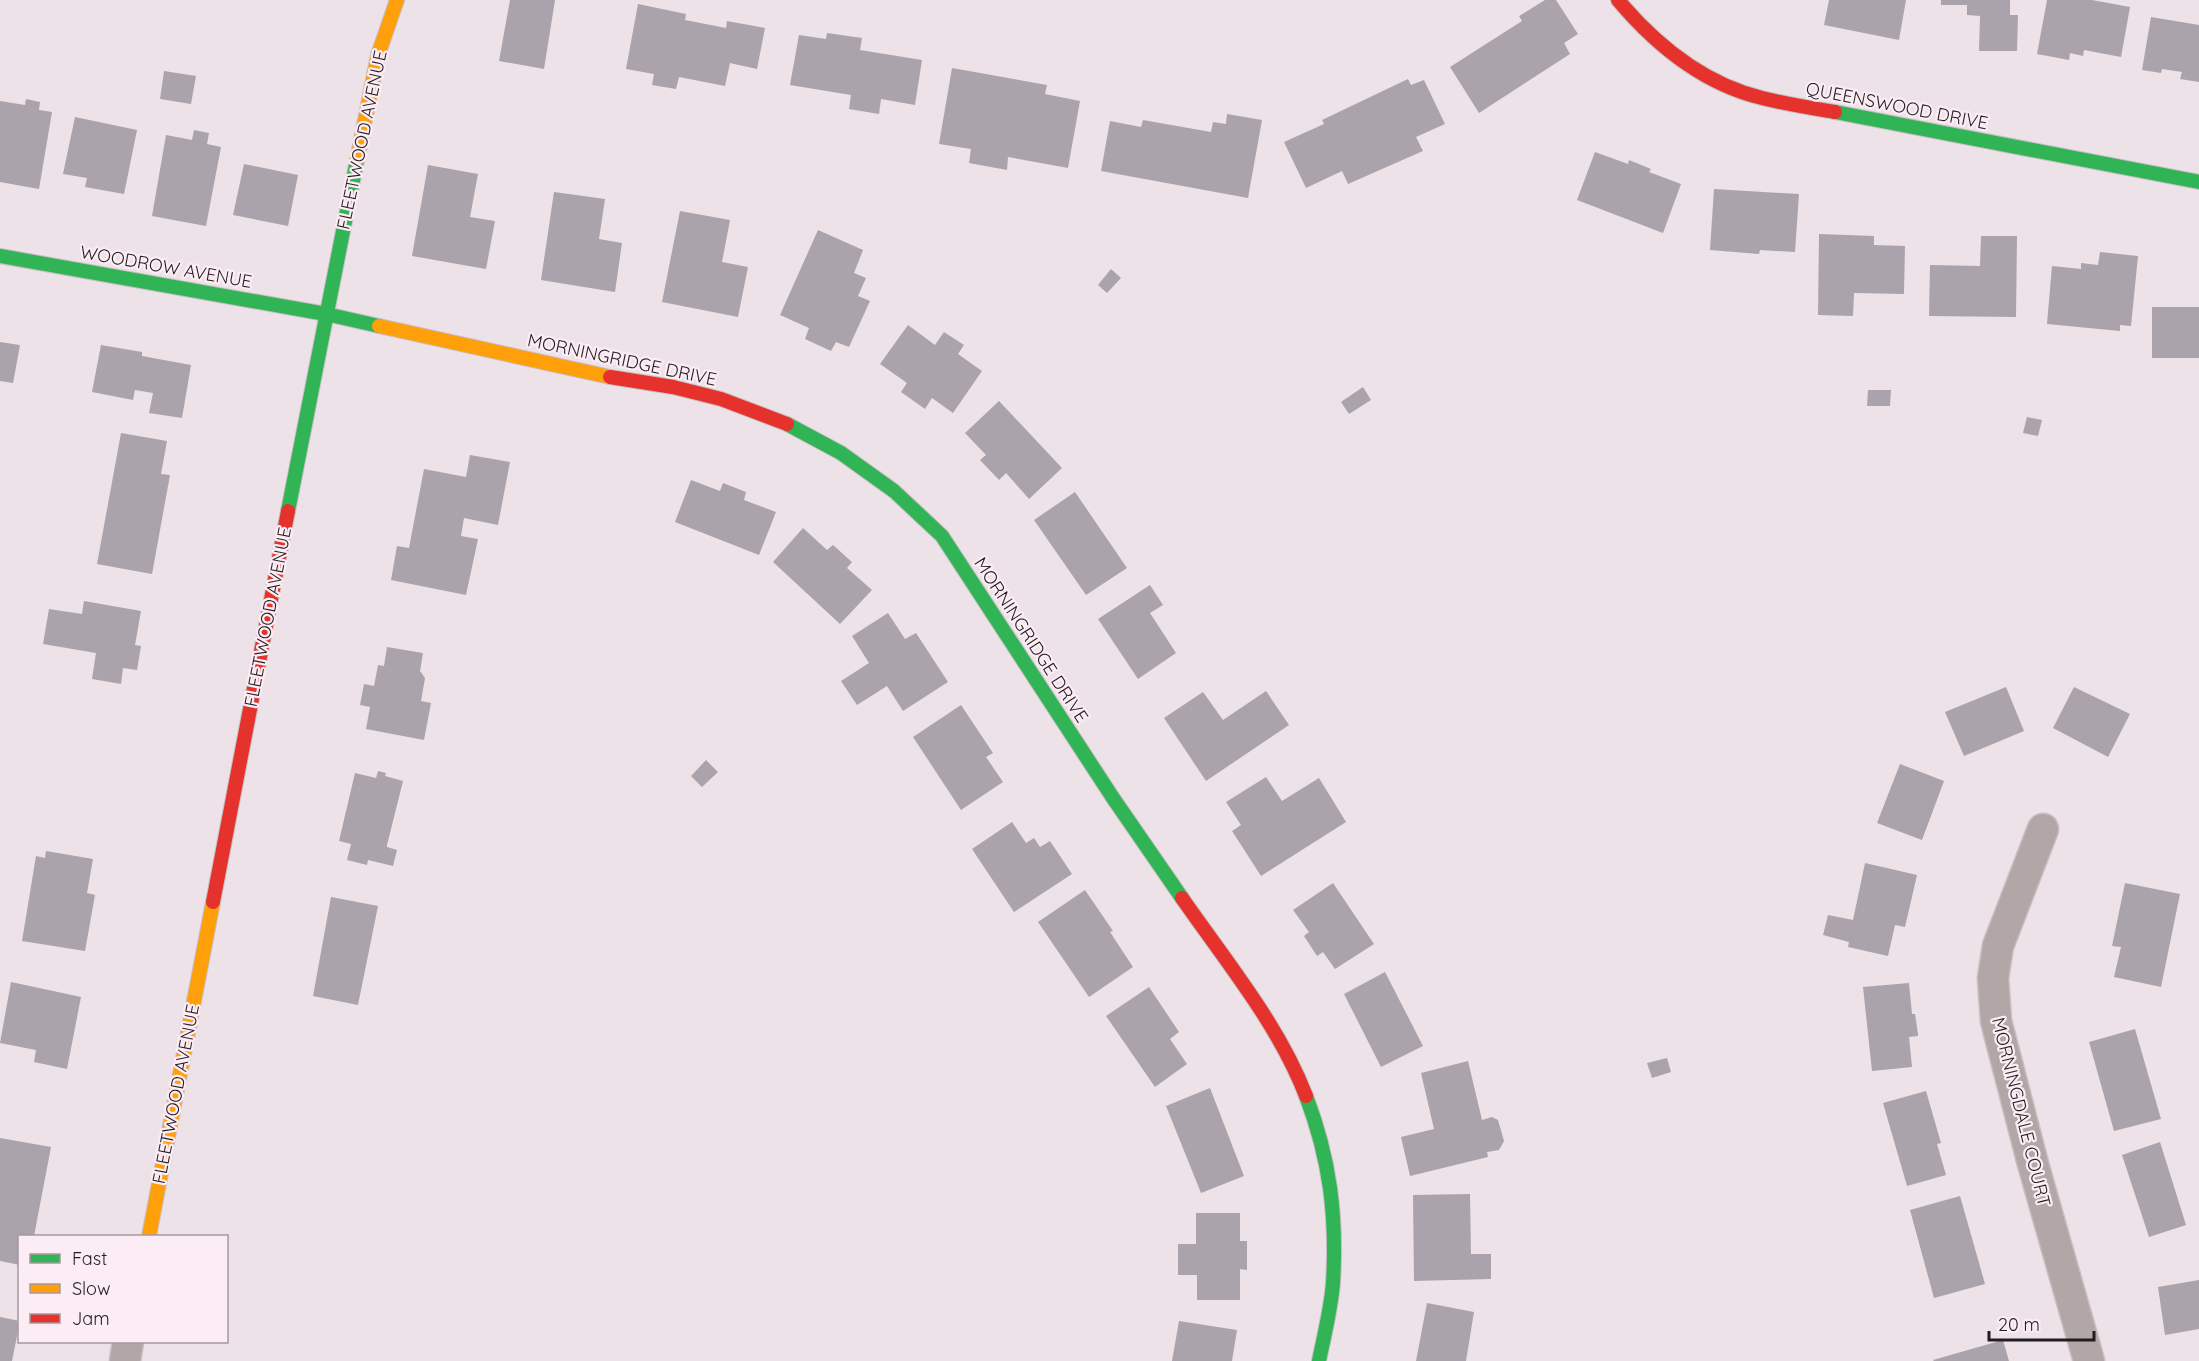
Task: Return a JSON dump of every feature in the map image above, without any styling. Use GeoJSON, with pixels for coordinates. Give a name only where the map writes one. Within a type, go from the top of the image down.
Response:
{"type":"FeatureCollection","features":[{"type":"Feature","properties":{"kind":"street","name":"FLEETWOOD AVENUE"},"geometry":{"type":"LineString","coordinates":[[148,1235],[378,55],[397,0]]}},
{"type":"Feature","properties":{"kind":"street","name":"QUEENSWOOD DRIVE"},"geometry":{"type":"LineString","coordinates":[[1618,0],[1633,19],[1666,50],[1718,82],[1760,98],[2199,183]]}},
{"type":"Feature","properties":{"kind":"street","name":"WOODROW AVENUE"},"geometry":{"type":"LineString","coordinates":[[0,256],[326,314]]}},
{"type":"Feature","properties":{"kind":"street","name":"MORNINGRIDGE DRIVE"},"geometry":{"type":"LineString","coordinates":[[326,314],[721,399],[783,422],[841,453],[894,491],[942,536],[1113,798],[1269,1024],[1300,1081],[1317,1126],[1327,1163],[1334,1220],[1333,1285],[1319,1361]]}},
{"type":"Feature","properties":{"kind":"street","name":"MORNINGDALE COURT"},"geometry":{"type":"LineString","coordinates":[[2043,829],[1998,946],[1993,978],[1996,1021],[2033,1164],[2089,1361]]}},
{"type":"Feature","properties":{"kind":"street"},"geometry":{"type":"LineString","coordinates":[[124,1361],[128,1343]]}},
{"type":"Feature","properties":{"kind":"building"},"geometry":{"type":"Polygon","coordinates":[[[510,0],[555,0],[544,69],[499,61],[510,0]]]}},
{"type":"Feature","properties":{"kind":"building"},"geometry":{"type":"Polygon","coordinates":[[[1545,0],[1556,0],[1578,34],[1564,43],[1570,54],[1479,113],[1450,67],[1522,21],[1519,16],[1545,0]]]}},
{"type":"Feature","properties":{"kind":"building"},"geometry":{"type":"Polygon","coordinates":[[[1829,0],[1906,0],[1899,40],[1824,25],[1829,0]]]}},
{"type":"Feature","properties":{"kind":"building"},"geometry":{"type":"Polygon","coordinates":[[[1941,0],[2010,0],[2010,15],[2018,15],[2017,51],[1979,51],[1980,16],[1967,15],[1967,5],[1941,5],[1941,0]]]}},
{"type":"Feature","properties":{"kind":"building"},"geometry":{"type":"Polygon","coordinates":[[[2047,0],[2092,0],[2130,7],[2121,57],[2084,50],[2083,56],[2070,53],[2069,60],[2037,54],[2047,0]]]}},
{"type":"Feature","properties":{"kind":"building"},"geometry":{"type":"Polygon","coordinates":[[[638,4],[686,14],[685,20],[726,28],[727,21],[765,28],[757,69],[730,63],[725,86],[679,77],[676,89],[652,85],[654,74],[626,69],[638,4]]]}},
{"type":"Feature","properties":{"kind":"building"},"geometry":{"type":"Polygon","coordinates":[[[2151,17],[2199,25],[2199,82],[2180,79],[2182,72],[2162,69],[2161,73],[2142,70],[2151,17]]]}},
{"type":"Feature","properties":{"kind":"building"},"geometry":{"type":"Polygon","coordinates":[[[827,33],[862,38],[860,50],[922,60],[915,105],[881,99],[879,114],[849,109],[851,95],[790,85],[799,35],[826,39],[827,33]]]}},
{"type":"Feature","properties":{"kind":"building"},"geometry":{"type":"Polygon","coordinates":[[[952,68],[1047,85],[1045,94],[1080,101],[1068,168],[1008,157],[1007,170],[969,163],[971,149],[939,144],[952,68]]]}},
{"type":"Feature","properties":{"kind":"building"},"geometry":{"type":"Polygon","coordinates":[[[164,71],[196,76],[191,104],[160,99],[164,71]]]}},
{"type":"Feature","properties":{"kind":"building"},"geometry":{"type":"Polygon","coordinates":[[[1408,79],[1411,85],[1424,80],[1445,124],[1416,137],[1423,151],[1348,184],[1342,171],[1306,188],[1284,142],[1324,124],[1322,120],[1408,79]]]}},
{"type":"Feature","properties":{"kind":"building"},"geometry":{"type":"Polygon","coordinates":[[[26,99],[40,102],[39,110],[52,112],[39,189],[0,182],[0,101],[25,105],[26,99]]]}},
{"type":"Feature","properties":{"kind":"building"},"geometry":{"type":"Polygon","coordinates":[[[1227,114],[1262,120],[1248,198],[1101,171],[1110,121],[1141,127],[1143,120],[1211,132],[1213,122],[1226,124],[1227,114]]]}},
{"type":"Feature","properties":{"kind":"building"},"geometry":{"type":"Polygon","coordinates":[[[75,117],[137,130],[124,194],[85,187],[87,178],[63,174],[75,117]]]}},
{"type":"Feature","properties":{"kind":"building"},"geometry":{"type":"Polygon","coordinates":[[[194,130],[209,133],[207,144],[221,147],[206,226],[152,216],[166,135],[192,140],[194,130]]]}},
{"type":"Feature","properties":{"kind":"building"},"geometry":{"type":"Polygon","coordinates":[[[1595,152],[1628,164],[1629,160],[1651,169],[1649,172],[1681,184],[1663,233],[1577,200],[1595,152]]]}},
{"type":"Feature","properties":{"kind":"building"},"geometry":{"type":"Polygon","coordinates":[[[244,164],[298,175],[288,226],[233,215],[244,164]]]}},
{"type":"Feature","properties":{"kind":"building"},"geometry":{"type":"Polygon","coordinates":[[[428,165],[478,174],[470,217],[495,221],[486,269],[412,256],[428,165]]]}},
{"type":"Feature","properties":{"kind":"building"},"geometry":{"type":"Polygon","coordinates":[[[1714,189],[1799,194],[1795,252],[1760,250],[1759,254],[1710,250],[1714,189]]]}},
{"type":"Feature","properties":{"kind":"building"},"geometry":{"type":"Polygon","coordinates":[[[554,192],[605,199],[599,239],[622,243],[615,292],[541,280],[554,192]]]}},
{"type":"Feature","properties":{"kind":"building"},"geometry":{"type":"Polygon","coordinates":[[[680,211],[730,220],[722,262],[748,267],[738,317],[662,302],[680,211]]]}},
{"type":"Feature","properties":{"kind":"building"},"geometry":{"type":"Polygon","coordinates":[[[818,230],[863,250],[854,273],[866,278],[858,296],[870,301],[849,347],[836,342],[831,351],[805,339],[809,328],[780,315],[818,230]]]}},
{"type":"Feature","properties":{"kind":"building"},"geometry":{"type":"Polygon","coordinates":[[[1819,234],[1874,236],[1874,245],[1905,246],[1904,294],[1854,293],[1853,316],[1818,315],[1819,234]]]}},
{"type":"Feature","properties":{"kind":"building"},"geometry":{"type":"Polygon","coordinates":[[[1981,236],[2017,236],[2016,317],[1929,316],[1930,265],[1980,266],[1981,236]]]}},
{"type":"Feature","properties":{"kind":"building"},"geometry":{"type":"Polygon","coordinates":[[[2100,252],[2138,256],[2131,326],[2120,325],[2120,331],[2047,324],[2052,266],[2081,269],[2081,263],[2098,265],[2100,252]]]}},
{"type":"Feature","properties":{"kind":"building"},"geometry":{"type":"Polygon","coordinates":[[[1111,269],[1121,278],[1107,293],[1098,285],[1111,269]]]}},
{"type":"Feature","properties":{"kind":"building"},"geometry":{"type":"Polygon","coordinates":[[[2152,307],[2199,307],[2199,358],[2152,358],[2152,307]]]}},
{"type":"Feature","properties":{"kind":"building"},"geometry":{"type":"Polygon","coordinates":[[[908,325],[935,345],[944,332],[964,345],[958,354],[982,371],[953,413],[932,398],[925,409],[901,392],[907,383],[880,364],[908,325]]]}},
{"type":"Feature","properties":{"kind":"building"},"geometry":{"type":"Polygon","coordinates":[[[0,342],[20,345],[13,383],[0,381],[0,342]]]}},
{"type":"Feature","properties":{"kind":"building"},"geometry":{"type":"Polygon","coordinates":[[[101,345],[142,352],[142,356],[191,365],[182,418],[149,413],[153,393],[135,390],[133,400],[92,392],[101,345]]]}},
{"type":"Feature","properties":{"kind":"building"},"geometry":{"type":"Polygon","coordinates":[[[1363,387],[1371,400],[1349,414],[1341,402],[1363,387]]]}},
{"type":"Feature","properties":{"kind":"building"},"geometry":{"type":"Polygon","coordinates":[[[1868,390],[1891,390],[1890,406],[1867,406],[1868,390]]]}},
{"type":"Feature","properties":{"kind":"building"},"geometry":{"type":"Polygon","coordinates":[[[999,401],[1062,468],[1029,499],[1006,473],[999,480],[980,460],[986,455],[965,433],[999,401]]]}},
{"type":"Feature","properties":{"kind":"building"},"geometry":{"type":"Polygon","coordinates":[[[2027,417],[2042,420],[2038,436],[2023,433],[2027,417]]]}},
{"type":"Feature","properties":{"kind":"building"},"geometry":{"type":"Polygon","coordinates":[[[121,433],[167,441],[161,474],[170,475],[152,574],[97,564],[121,433]]]}},
{"type":"Feature","properties":{"kind":"building"},"geometry":{"type":"Polygon","coordinates":[[[470,455],[510,462],[498,525],[464,518],[461,536],[478,539],[466,595],[391,580],[397,546],[409,548],[424,469],[466,477],[470,455]]]}},
{"type":"Feature","properties":{"kind":"building"},"geometry":{"type":"Polygon","coordinates":[[[691,480],[720,491],[723,483],[746,492],[744,500],[776,512],[759,555],[675,522],[691,480]]]}},
{"type":"Feature","properties":{"kind":"building"},"geometry":{"type":"Polygon","coordinates":[[[1075,492],[1127,568],[1086,595],[1034,520],[1075,492]]]}},
{"type":"Feature","properties":{"kind":"building"},"geometry":{"type":"Polygon","coordinates":[[[803,528],[827,550],[833,545],[852,562],[847,568],[872,590],[840,624],[773,562],[803,528]]]}},
{"type":"Feature","properties":{"kind":"building"},"geometry":{"type":"Polygon","coordinates":[[[1150,585],[1163,605],[1150,613],[1176,653],[1138,679],[1098,619],[1150,585]]]}},
{"type":"Feature","properties":{"kind":"building"},"geometry":{"type":"Polygon","coordinates":[[[84,601],[141,611],[135,645],[141,646],[137,670],[123,668],[121,684],[92,679],[96,653],[43,644],[49,609],[82,614],[84,601]]]}},
{"type":"Feature","properties":{"kind":"building"},"geometry":{"type":"Polygon","coordinates":[[[888,613],[905,639],[916,633],[948,682],[903,711],[887,686],[857,705],[841,681],[869,663],[852,636],[888,613]]]}},
{"type":"Feature","properties":{"kind":"building"},"geometry":{"type":"Polygon","coordinates":[[[387,647],[423,653],[420,671],[425,678],[421,701],[431,703],[424,740],[366,729],[370,707],[360,705],[364,684],[374,686],[378,665],[384,666],[387,647]]]}},
{"type":"Feature","properties":{"kind":"building"},"geometry":{"type":"Polygon","coordinates":[[[2006,687],[2024,731],[1964,756],[1945,712],[2006,687]]]}},
{"type":"Feature","properties":{"kind":"building"},"geometry":{"type":"Polygon","coordinates":[[[2074,687],[2130,714],[2108,757],[2053,728],[2074,687]]]}},
{"type":"Feature","properties":{"kind":"building"},"geometry":{"type":"Polygon","coordinates":[[[1266,691],[1289,725],[1206,781],[1164,718],[1203,692],[1223,720],[1266,691]]]}},
{"type":"Feature","properties":{"kind":"building"},"geometry":{"type":"Polygon","coordinates":[[[961,705],[993,753],[986,757],[1003,782],[961,810],[913,737],[961,705]]]}},
{"type":"Feature","properties":{"kind":"building"},"geometry":{"type":"Polygon","coordinates":[[[706,760],[718,772],[702,787],[691,776],[706,760]]]}},
{"type":"Feature","properties":{"kind":"building"},"geometry":{"type":"Polygon","coordinates":[[[1900,764],[1944,781],[1922,840],[1877,823],[1900,764]]]}},
{"type":"Feature","properties":{"kind":"building"},"geometry":{"type":"Polygon","coordinates":[[[378,771],[386,773],[385,776],[403,781],[387,845],[397,850],[393,866],[368,860],[367,865],[347,860],[351,844],[339,841],[355,773],[376,778],[378,771]]]}},
{"type":"Feature","properties":{"kind":"building"},"geometry":{"type":"Polygon","coordinates":[[[1266,777],[1282,801],[1319,778],[1346,822],[1261,876],[1232,831],[1241,825],[1226,802],[1266,777]]]}},
{"type":"Feature","properties":{"kind":"building"},"geometry":{"type":"Polygon","coordinates":[[[1012,822],[1026,843],[1034,838],[1040,847],[1050,841],[1072,874],[1014,912],[972,849],[1012,822]]]}},
{"type":"Feature","properties":{"kind":"building"},"geometry":{"type":"Polygon","coordinates":[[[46,851],[93,859],[87,893],[95,895],[85,951],[22,941],[36,856],[45,858],[46,851]]]}},
{"type":"Feature","properties":{"kind":"building"},"geometry":{"type":"Polygon","coordinates":[[[1865,863],[1917,875],[1905,927],[1895,925],[1888,956],[1848,947],[1849,942],[1823,935],[1828,915],[1853,920],[1865,863]]]}},
{"type":"Feature","properties":{"kind":"building"},"geometry":{"type":"Polygon","coordinates":[[[1333,883],[1374,944],[1335,969],[1323,952],[1317,956],[1304,936],[1309,932],[1293,910],[1333,883]]]}},
{"type":"Feature","properties":{"kind":"building"},"geometry":{"type":"Polygon","coordinates":[[[2125,883],[2180,894],[2161,987],[2114,977],[2121,947],[2112,946],[2125,883]]]}},
{"type":"Feature","properties":{"kind":"building"},"geometry":{"type":"Polygon","coordinates":[[[1085,890],[1113,931],[1110,932],[1133,967],[1089,997],[1038,922],[1085,890]]]}},
{"type":"Feature","properties":{"kind":"building"},"geometry":{"type":"Polygon","coordinates":[[[331,897],[378,906],[358,1005],[313,996],[331,897]]]}},
{"type":"Feature","properties":{"kind":"building"},"geometry":{"type":"Polygon","coordinates":[[[1385,972],[1423,1046],[1381,1067],[1344,994],[1385,972]]]}},
{"type":"Feature","properties":{"kind":"building"},"geometry":{"type":"Polygon","coordinates":[[[11,982],[81,997],[67,1069],[34,1062],[36,1050],[0,1043],[11,982]]]}},
{"type":"Feature","properties":{"kind":"building"},"geometry":{"type":"Polygon","coordinates":[[[1909,983],[1912,1014],[1915,1014],[1918,1034],[1918,1036],[1909,1037],[1912,1067],[1872,1071],[1863,987],[1909,983]]]}},
{"type":"Feature","properties":{"kind":"building"},"geometry":{"type":"Polygon","coordinates":[[[1149,987],[1179,1032],[1170,1039],[1187,1064],[1155,1087],[1106,1016],[1149,987]]]}},
{"type":"Feature","properties":{"kind":"building"},"geometry":{"type":"Polygon","coordinates":[[[2135,1029],[2161,1119],[2114,1131],[2089,1042],[2135,1029]]]}},
{"type":"Feature","properties":{"kind":"building"},"geometry":{"type":"Polygon","coordinates":[[[1667,1058],[1671,1072],[1652,1078],[1647,1063],[1667,1058]]]}},
{"type":"Feature","properties":{"kind":"building"},"geometry":{"type":"Polygon","coordinates":[[[1468,1061],[1482,1120],[1492,1117],[1498,1120],[1504,1141],[1499,1150],[1487,1152],[1488,1157],[1410,1176],[1401,1137],[1434,1129],[1421,1073],[1468,1061]]]}},
{"type":"Feature","properties":{"kind":"building"},"geometry":{"type":"Polygon","coordinates":[[[1210,1088],[1244,1176],[1201,1193],[1166,1106],[1210,1088]]]}},
{"type":"Feature","properties":{"kind":"building"},"geometry":{"type":"Polygon","coordinates":[[[1926,1091],[1941,1143],[1937,1144],[1946,1175],[1907,1186],[1883,1103],[1926,1091]]]}},
{"type":"Feature","properties":{"kind":"building"},"geometry":{"type":"Polygon","coordinates":[[[0,1138],[51,1147],[34,1235],[18,1235],[18,1265],[0,1261],[0,1138]]]}},
{"type":"Feature","properties":{"kind":"building"},"geometry":{"type":"Polygon","coordinates":[[[2160,1142],[2186,1225],[2149,1237],[2122,1155],[2160,1142]]]}},
{"type":"Feature","properties":{"kind":"building"},"geometry":{"type":"Polygon","coordinates":[[[1470,1194],[1471,1254],[1491,1254],[1491,1279],[1414,1281],[1413,1195],[1470,1194]]]}},
{"type":"Feature","properties":{"kind":"building"},"geometry":{"type":"Polygon","coordinates":[[[1960,1196],[1985,1284],[1934,1298],[1910,1210],[1960,1196]]]}},
{"type":"Feature","properties":{"kind":"building"},"geometry":{"type":"Polygon","coordinates":[[[1196,1213],[1240,1213],[1240,1241],[1247,1241],[1247,1270],[1240,1269],[1240,1300],[1197,1300],[1197,1275],[1178,1275],[1178,1244],[1196,1244],[1196,1213]]]}},
{"type":"Feature","properties":{"kind":"building"},"geometry":{"type":"Polygon","coordinates":[[[2199,1280],[2199,1329],[2165,1335],[2158,1287],[2199,1280]]]}},
{"type":"Feature","properties":{"kind":"building"},"geometry":{"type":"Polygon","coordinates":[[[1427,1303],[1474,1312],[1466,1361],[1416,1361],[1427,1303]]]}},
{"type":"Feature","properties":{"kind":"building"},"geometry":{"type":"Polygon","coordinates":[[[0,1317],[18,1321],[12,1361],[0,1361],[0,1317]]]}},
{"type":"Feature","properties":{"kind":"building"},"geometry":{"type":"Polygon","coordinates":[[[1179,1321],[1237,1330],[1232,1361],[1172,1361],[1179,1321]]]}},
{"type":"Feature","properties":{"kind":"building"},"geometry":{"type":"Polygon","coordinates":[[[2003,1340],[2009,1361],[1933,1360],[2003,1340]]]}},
{"type":"Feature","properties":{"kind":"traffic: fast"},"geometry":{"type":"LineString","coordinates":[[1835,112],[2199,182]]}},
{"type":"Feature","properties":{"kind":"traffic: fast"},"geometry":{"type":"LineString","coordinates":[[288,511],[357,160]]}},
{"type":"Feature","properties":{"kind":"traffic: fast"},"geometry":{"type":"LineString","coordinates":[[0,256],[326,314],[379,326]]}},
{"type":"Feature","properties":{"kind":"traffic: fast"},"geometry":{"type":"LineString","coordinates":[[787,424],[841,453],[894,491],[942,536],[1113,798],[1182,898]]}},
{"type":"Feature","properties":{"kind":"traffic: fast"},"geometry":{"type":"LineString","coordinates":[[1306,1096],[1321,1142],[1333,1211],[1332,1293],[1319,1361]]}},
{"type":"Feature","properties":{"kind":"traffic: slow"},"geometry":{"type":"LineString","coordinates":[[357,160],[378,55],[397,0]]}},
{"type":"Feature","properties":{"kind":"traffic: slow"},"geometry":{"type":"LineString","coordinates":[[379,326],[610,377]]}},
{"type":"Feature","properties":{"kind":"traffic: slow"},"geometry":{"type":"LineString","coordinates":[[149,1235],[213,902]]}},
{"type":"Feature","properties":{"kind":"traffic: jam"},"geometry":{"type":"LineString","coordinates":[[1618,0],[1665,47],[1720,83],[1762,98],[1835,112]]}},
{"type":"Feature","properties":{"kind":"traffic: jam"},"geometry":{"type":"LineString","coordinates":[[610,377],[673,387],[721,399],[787,424]]}},
{"type":"Feature","properties":{"kind":"traffic: jam"},"geometry":{"type":"LineString","coordinates":[[213,902],[288,511]]}},
{"type":"Feature","properties":{"kind":"traffic: jam"},"geometry":{"type":"LineString","coordinates":[[1182,898],[1266,1018],[1295,1070],[1306,1096]]}}]}
